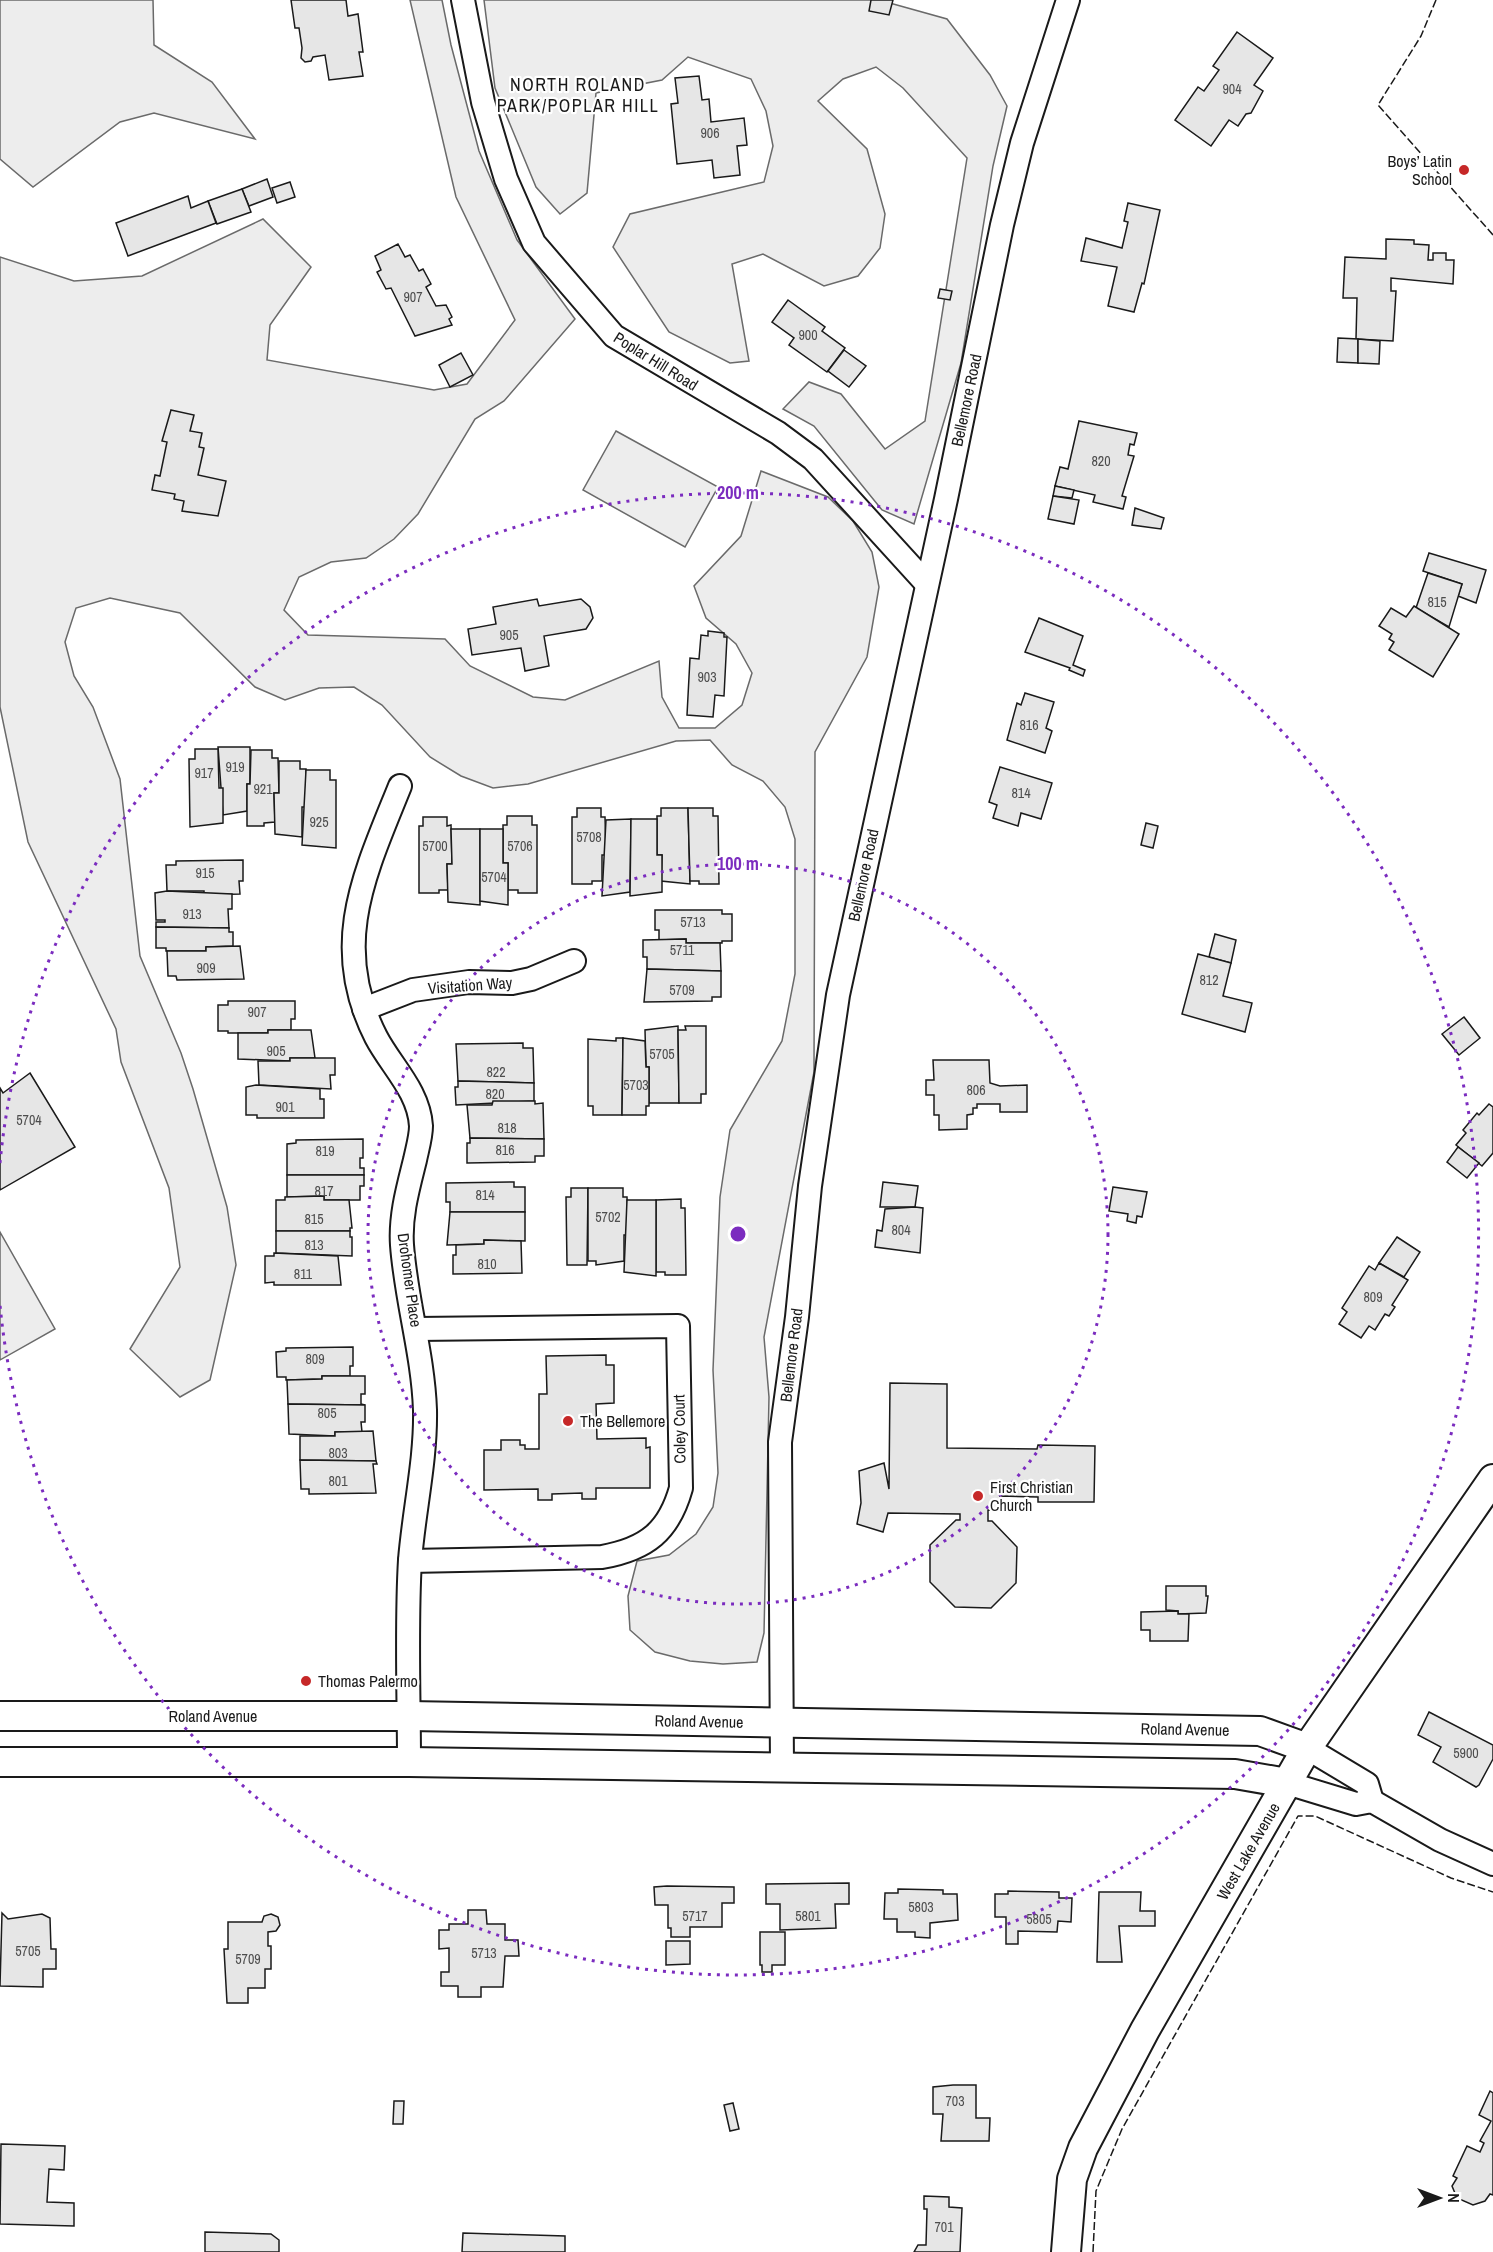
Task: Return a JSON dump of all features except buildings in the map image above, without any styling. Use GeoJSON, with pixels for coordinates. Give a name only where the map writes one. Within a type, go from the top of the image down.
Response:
{"type":"FeatureCollection","features":[{"type":"Feature","properties":{"kind":"street","name":"Poplar Hill Road"},"geometry":{"type":"LineString","coordinates":[[463,0],[483,102],[506,179],[540,250],[614,336],[778,434],[813,459],[926,584]]}},
{"type":"Feature","properties":{"kind":"street","name":"Bellemore Road"},"geometry":{"type":"LineString","coordinates":[[782,1767],[780,1442],[797,1317],[804,1227],[838,995],[1019,153],[1068,0]]}},
{"type":"Feature","properties":{"kind":"street","name":"Drohomer Place"},"geometry":{"type":"LineString","coordinates":[[400,786],[367,873],[354,919],[352,942],[353,965],[364,1009],[375,1035],[410,1091],[418,1109],[421,1128],[406,1197],[402,1244],[423,1370],[425,1413],[423,1459],[410,1561],[409,1762]]}},
{"type":"Feature","properties":{"kind":"street","name":"Visitation Way"},"geometry":{"type":"LineString","coordinates":[[364,1009],[413,990],[469,982],[497,984],[522,981],[574,961]]}},
{"type":"Feature","properties":{"kind":"street","name":"Coley Court"},"geometry":{"type":"LineString","coordinates":[[410,1561],[602,1557],[620,1554],[652,1538],[666,1526],[674,1511],[681,1488],[678,1326],[416,1329]]}},
{"type":"Feature","properties":{"kind":"street","name":"West Lake Avenue"},"geometry":{"type":"LineString","coordinates":[[1066,2252],[1072,2180],[1095,2121],[1307,1748],[1493,1479]]}},
{"type":"Feature","properties":{"kind":"street","name":"Roland Avenue"},"geometry":{"type":"LineString","coordinates":[[0,1716],[409,1716],[1260,1731],[1307,1748],[1367,1784],[1372,1801]]}},
{"type":"Feature","properties":{"kind":"street","name":"Roland Avenue"},"geometry":{"type":"LineString","coordinates":[[0,1762],[409,1762],[1235,1774],[1287,1784],[1356,1804],[1372,1801],[1440,1840],[1493,1864]]}},
{"type":"Feature","properties":{"kind":"shaded area"},"geometry":{"type":"Polygon","coordinates":[[[0,0],[153,0],[154,45],[212,82],[255,139],[154,113],[120,122],[33,187],[0,159],[0,0]]]}},
{"type":"Feature","properties":{"kind":"shaded area"},"geometry":{"type":"Polygon","coordinates":[[[410,0],[442,0],[451,45],[479,151],[517,240],[575,319],[504,401],[475,419],[418,514],[394,539],[366,558],[331,562],[299,577],[284,610],[308,635],[445,639],[470,666],[533,697],[565,700],[659,661],[662,697],[679,728],[715,728],[742,705],[752,673],[736,644],[706,618],[694,586],[741,536],[761,471],[828,497],[853,521],[872,552],[879,587],[867,657],[815,752],[814,1072],[764,1337],[769,1397],[764,1633],[757,1662],[723,1664],[690,1661],[655,1652],[630,1630],[628,1596],[637,1561],[669,1555],[696,1534],[713,1507],[718,1473],[713,1370],[720,1197],[730,1130],[782,1041],[795,974],[795,839],[785,807],[763,781],[732,765],[710,740],[676,741],[528,784],[493,788],[461,776],[430,757],[382,705],[354,687],[319,688],[285,700],[255,687],[180,613],[110,598],[76,608],[65,642],[74,676],[93,707],[120,779],[140,956],[181,1053],[193,1089],[227,1207],[236,1265],[210,1380],[180,1397],[130,1349],[180,1267],[169,1188],[121,1062],[116,1029],[28,842],[0,707],[0,257],[74,281],[142,276],[263,219],[311,267],[270,325],[267,360],[434,390],[467,384],[515,320],[456,197],[410,0]]]}},
{"type":"Feature","properties":{"kind":"shaded area"},"geometry":{"type":"Polygon","coordinates":[[[484,0],[879,0],[947,19],[990,75],[1007,106],[993,166],[961,363],[914,524],[882,510],[814,426],[783,409],[809,382],[841,394],[885,449],[925,421],[967,158],[903,88],[876,67],[843,79],[818,101],[867,149],[885,214],[880,248],[858,276],[824,286],[763,254],[732,264],[749,361],[730,363],[669,332],[613,247],[630,214],[764,182],[773,146],[766,111],[751,79],[688,57],[662,80],[596,93],[587,193],[560,214],[536,187],[495,88],[484,0]]]}},
{"type":"Feature","properties":{"kind":"shaded area"},"geometry":{"type":"Polygon","coordinates":[[[616,431],[718,487],[685,547],[583,490],[616,431]]]}},
{"type":"Feature","properties":{"kind":"shaded area"},"geometry":{"type":"Polygon","coordinates":[[[0,1232],[55,1329],[0,1360],[0,1232]]]}},
{"type":"Feature","properties":{"kind":"fence"},"geometry":{"type":"LineString","coordinates":[[1436,0],[1421,36],[1378,105],[1493,235]]}},
{"type":"Feature","properties":{"kind":"fence"},"geometry":{"type":"LineString","coordinates":[[1093,2252],[1096,2191],[1122,2129],[1298,1816],[1315,1816],[1451,1878],[1493,1892]]}},
{"type":"Feature","properties":{"kind":"place","name":"Boys’ Latin School"},"geometry":{"type":"Point","coordinates":[1464,170]}},
{"type":"Feature","properties":{"kind":"place","name":"The Bellemore"},"geometry":{"type":"Point","coordinates":[568,1421]}},
{"type":"Feature","properties":{"kind":"place","name":"First Christian Church"},"geometry":{"type":"Point","coordinates":[978,1496]}},
{"type":"Feature","properties":{"kind":"place","name":"Thomas Palermo"},"geometry":{"type":"Point","coordinates":[306,1681]}},
{"type":"Feature","properties":{"kind":"district","name":"NORTH ROLAND PARK/POPLAR HILL"},"geometry":{"type":"Point","coordinates":[578,94]}}]}
